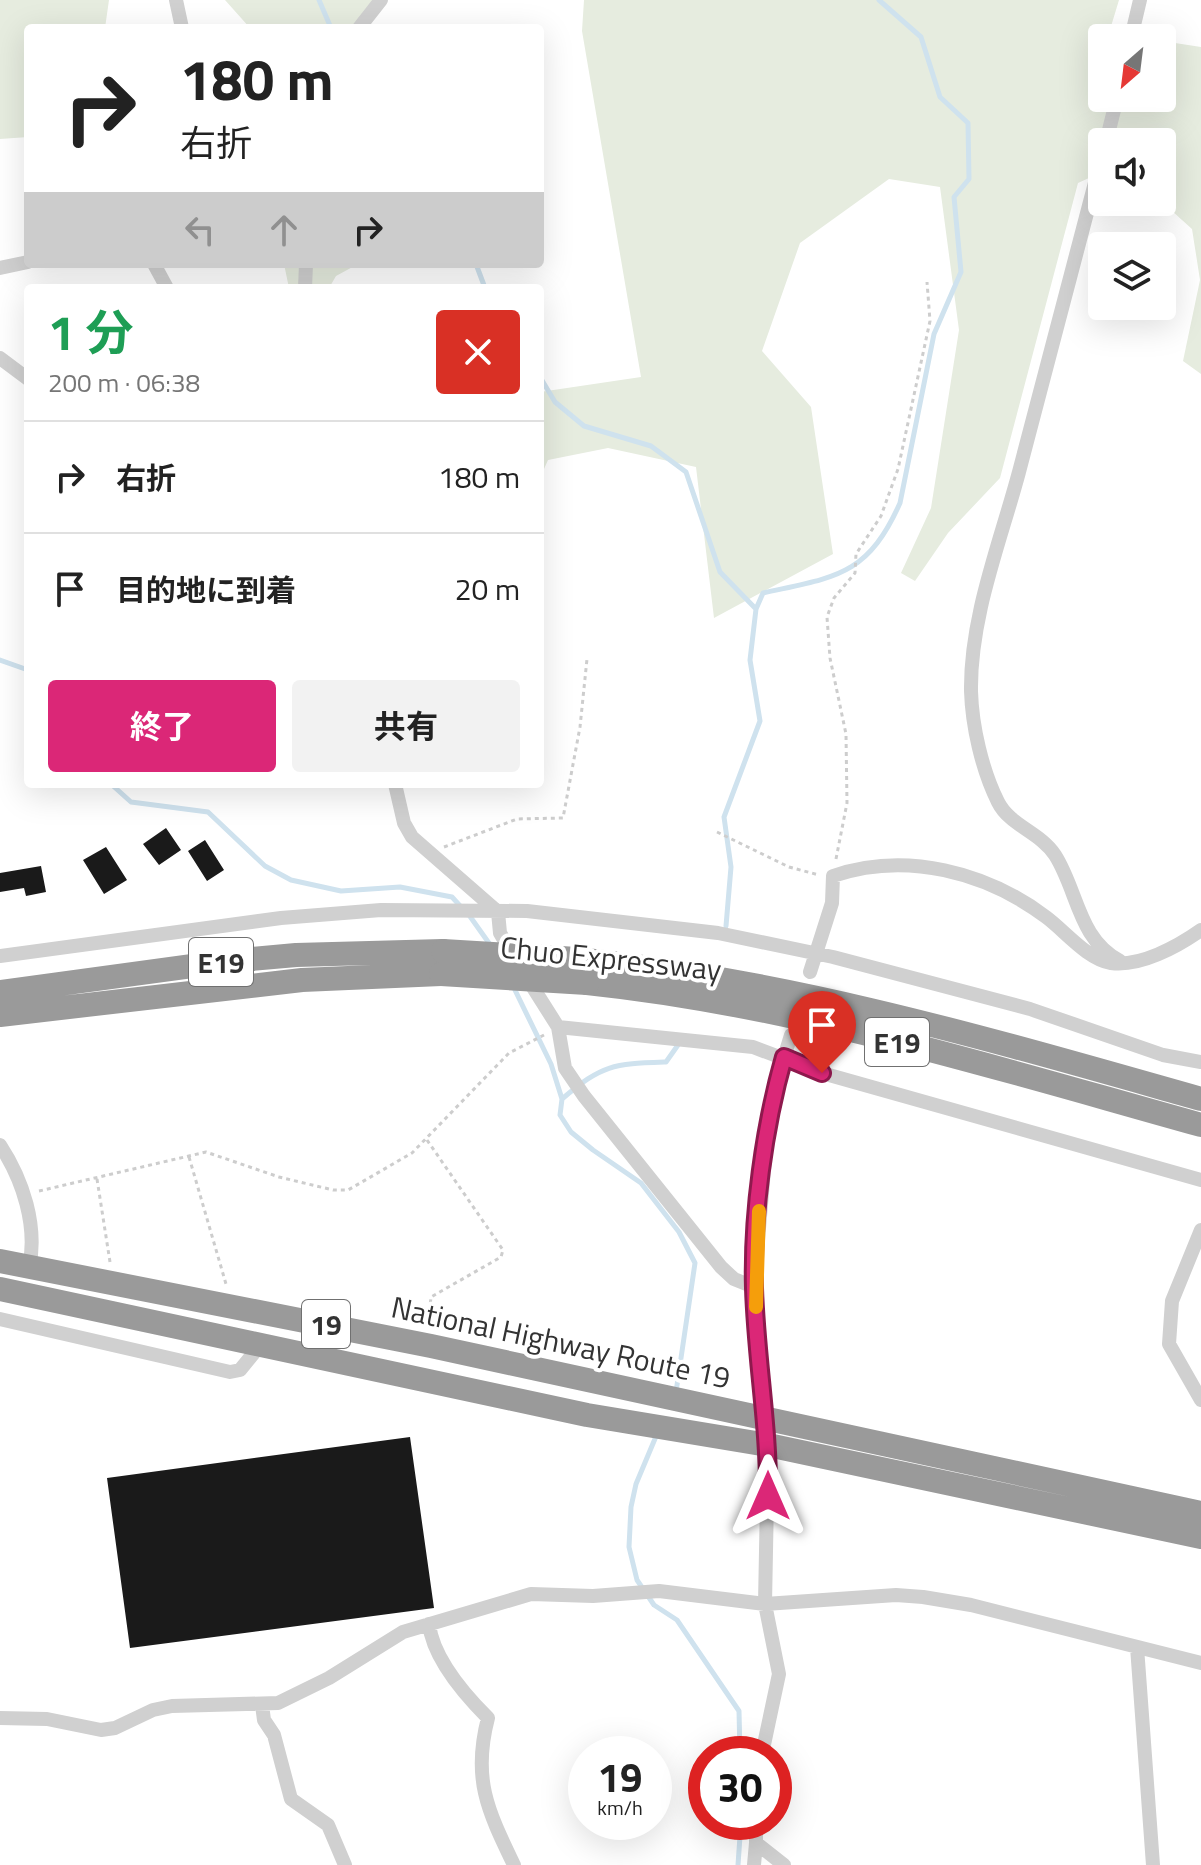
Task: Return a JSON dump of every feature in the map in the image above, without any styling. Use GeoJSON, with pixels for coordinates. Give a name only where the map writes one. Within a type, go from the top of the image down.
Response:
{"type":"FeatureCollection","features":[{"type":"Feature","properties":{"kind":"highway","name":"Chuo Expressway"},"geometry":{"type":"LineString","coordinates":[[0,992],[296,955],[442,962],[577,959],[685,971],[821,997],[990,1039],[1201,1099]]}},
{"type":"Feature","properties":{"kind":"highway","name":"Chuo Expressway"},"geometry":{"type":"LineString","coordinates":[[0,1015],[373,974],[442,962],[670,992],[817,1022],[1201,1125]]}},
{"type":"Feature","properties":{"kind":"highway","name":"National Highway Route 19"},"geometry":{"type":"LineString","coordinates":[[0,1261],[426,1345],[650,1393],[689,1402],[767,1433],[1201,1537]]}},
{"type":"Feature","properties":{"kind":"highway","name":"National Highway Route 19"},"geometry":{"type":"LineString","coordinates":[[0,1289],[682,1432],[767,1433],[1201,1513]]}},
{"type":"Feature","properties":{"kind":"street"},"geometry":{"type":"LineString","coordinates":[[176,0],[181,24]]}},
{"type":"Feature","properties":{"kind":"street"},"geometry":{"type":"LineString","coordinates":[[362,24],[381,0]]}},
{"type":"Feature","properties":{"kind":"street"},"geometry":{"type":"LineString","coordinates":[[1134,24],[1140,0]]}},
{"type":"Feature","properties":{"kind":"street"},"geometry":{"type":"LineString","coordinates":[[1088,208],[983,599],[971,695],[980,752],[998,802],[1007,815],[1042,840],[1055,854],[1089,933],[1108,955],[1129,962],[1160,953],[1201,930]]}},
{"type":"Feature","properties":{"kind":"street"},"geometry":{"type":"LineString","coordinates":[[0,268],[24,263]]}},
{"type":"Feature","properties":{"kind":"street"},"geometry":{"type":"LineString","coordinates":[[0,358],[24,376]]}},
{"type":"Feature","properties":{"kind":"street"},"geometry":{"type":"LineString","coordinates":[[396,788],[404,823],[412,837],[432,857],[468,883],[492,912],[500,933],[554,1029],[565,1068],[584,1096],[721,1267],[734,1279],[754,1287]]}},
{"type":"Feature","properties":{"kind":"street"},"geometry":{"type":"LineString","coordinates":[[810,972],[832,903],[833,876],[901,864],[942,868],[1014,895],[1089,953],[1113,963],[1120,961]]}},
{"type":"Feature","properties":{"kind":"street"},"geometry":{"type":"LineString","coordinates":[[0,956],[281,918],[381,910],[527,911],[703,931],[817,955],[1030,1009],[1163,1055],[1201,1062]]}},
{"type":"Feature","properties":{"kind":"street"},"geometry":{"type":"LineString","coordinates":[[554,1029],[753,1047],[822,1073],[1201,1180]]}},
{"type":"Feature","properties":{"kind":"street"},"geometry":{"type":"LineString","coordinates":[[766,1736],[779,1674],[765,1604],[767,1433],[754,1287],[764,1161],[791,1035]]}},
{"type":"Feature","properties":{"kind":"street"},"geometry":{"type":"LineString","coordinates":[[0,1145],[24,1194],[32,1235],[29,1268]]}},
{"type":"Feature","properties":{"kind":"street"},"geometry":{"type":"LineString","coordinates":[[1201,1230],[1172,1301],[1169,1344],[1201,1400]]}},
{"type":"Feature","properties":{"kind":"street"},"geometry":{"type":"LineString","coordinates":[[0,1319],[230,1372],[240,1370],[262,1343]]}},
{"type":"Feature","properties":{"kind":"street"},"geometry":{"type":"LineString","coordinates":[[0,1718],[47,1719],[86,1730],[101,1730],[115,1728],[153,1710],[172,1706],[278,1703],[308,1690],[390,1637],[531,1594],[613,1595],[659,1591],[765,1604],[896,1595],[923,1597],[1201,1663]]}},
{"type":"Feature","properties":{"kind":"street"},"geometry":{"type":"LineString","coordinates":[[429,1624],[431,1642],[468,1698],[488,1718],[479,1769],[482,1787],[488,1812],[514,1865]]}},
{"type":"Feature","properties":{"kind":"street"},"geometry":{"type":"LineString","coordinates":[[1137,1647],[1153,1865]]}},
{"type":"Feature","properties":{"kind":"street"},"geometry":{"type":"LineString","coordinates":[[262,1705],[264,1720],[274,1735],[291,1799],[328,1825],[345,1865]]}},
{"type":"Feature","properties":{"kind":"street"},"geometry":{"type":"LineString","coordinates":[[754,1865],[756,1843]]}},
{"type":"Feature","properties":{"kind":"street"},"geometry":{"type":"LineString","coordinates":[[756,1843],[784,1865]]}},
{"type":"Feature","properties":{"kind":"path"},"geometry":{"type":"LineString","coordinates":[[717,832],[789,867],[833,876],[847,803],[846,734],[830,658],[827,617],[834,598],[855,573],[856,554],[881,516],[898,469],[930,321],[927,282]]}},
{"type":"Feature","properties":{"kind":"path"},"geometry":{"type":"LineString","coordinates":[[432,857],[455,841],[517,819],[563,818],[587,659]]}},
{"type":"Feature","properties":{"kind":"path"},"geometry":{"type":"LineString","coordinates":[[24,1194],[206,1152],[279,1177],[341,1191],[356,1187],[394,1165],[427,1140],[496,1065],[554,1029]]}},
{"type":"Feature","properties":{"kind":"path"},"geometry":{"type":"LineString","coordinates":[[426,1345],[431,1297],[501,1257],[503,1250],[427,1140]]}},
{"type":"Feature","properties":{"kind":"path"},"geometry":{"type":"LineString","coordinates":[[189,1157],[228,1290],[226,1305]]}},
{"type":"Feature","properties":{"kind":"path"},"geometry":{"type":"LineString","coordinates":[[97,1179],[110,1263]]}},
{"type":"Feature","properties":{"kind":"shaded area"},"geometry":{"type":"Polygon","coordinates":[[[0,0],[109,0],[106,24],[24,24],[24,137],[0,139],[0,0]]]}},
{"type":"Feature","properties":{"kind":"shaded area"},"geometry":{"type":"Polygon","coordinates":[[[225,0],[377,0],[359,24],[246,24],[225,0]]]}},
{"type":"Feature","properties":{"kind":"shaded area"},"geometry":{"type":"Polygon","coordinates":[[[584,0],[1119,0],[1112,24],[1088,24],[1088,112],[1176,112],[1176,43],[1201,47],[1201,374],[1183,361],[1200,280],[1192,229],[1176,215],[1176,128],[1088,128],[1088,178],[1078,183],[1000,478],[948,533],[915,581],[901,573],[931,508],[959,330],[940,187],[889,179],[800,243],[762,351],[811,407],[833,554],[714,618],[696,467],[608,448],[548,460],[544,469],[544,391],[641,377],[582,31],[584,0]]]}},
{"type":"Feature","properties":{"kind":"shaded area"},"geometry":{"type":"Polygon","coordinates":[[[285,268],[351,268],[336,276],[331,284],[288,284],[285,268]]]}},
{"type":"Feature","properties":{"kind":"building"},"geometry":{"type":"Polygon","coordinates":[[[166,828],[181,850],[159,865],[143,844],[166,828]]]}},
{"type":"Feature","properties":{"kind":"building"},"geometry":{"type":"Polygon","coordinates":[[[205,840],[224,870],[207,881],[188,851],[205,840]]]}},
{"type":"Feature","properties":{"kind":"building"},"geometry":{"type":"Polygon","coordinates":[[[106,847],[127,880],[104,894],[83,860],[106,847]]]}},
{"type":"Feature","properties":{"kind":"building"},"geometry":{"type":"Polygon","coordinates":[[[41,866],[46,892],[26,896],[24,888],[0,892],[0,873],[41,866]]]}},
{"type":"Feature","properties":{"kind":"building"},"geometry":{"type":"Polygon","coordinates":[[[410,1437],[434,1608],[130,1648],[107,1478],[410,1437]]]}},
{"type":"Feature","properties":{"kind":"waterway"},"geometry":{"type":"LineString","coordinates":[[319,0],[329,24]]}},
{"type":"Feature","properties":{"kind":"waterway"},"geometry":{"type":"LineString","coordinates":[[726,926],[731,867],[724,817],[760,721],[750,660],[756,609],[763,593],[810,583],[846,570],[875,546],[888,527],[900,503],[934,334],[961,272],[954,197],[969,179],[968,123],[940,97],[921,37],[879,0]]}},
{"type":"Feature","properties":{"kind":"waterway"},"geometry":{"type":"LineString","coordinates":[[478,268],[484,284]]}},
{"type":"Feature","properties":{"kind":"waterway"},"geometry":{"type":"LineString","coordinates":[[544,384],[555,402],[584,426],[651,446],[686,472],[720,572],[756,609]]}},
{"type":"Feature","properties":{"kind":"waterway"},"geometry":{"type":"LineString","coordinates":[[0,660],[24,669]]}},
{"type":"Feature","properties":{"kind":"waterway"},"geometry":{"type":"LineString","coordinates":[[115,788],[131,802],[208,812],[265,866],[291,880],[341,891],[400,887],[452,897],[462,908]]}},
{"type":"Feature","properties":{"kind":"waterway"},"geometry":{"type":"LineString","coordinates":[[469,915],[491,946]]}},
{"type":"Feature","properties":{"kind":"waterway"},"geometry":{"type":"LineString","coordinates":[[513,986],[551,1064],[562,1099],[560,1115],[571,1132],[641,1183],[679,1232],[695,1263],[676,1392]]}},
{"type":"Feature","properties":{"kind":"waterway"},"geometry":{"type":"LineString","coordinates":[[562,1099],[588,1079],[610,1068],[666,1062],[678,1045]]}},
{"type":"Feature","properties":{"kind":"waterway"},"geometry":{"type":"LineString","coordinates":[[657,1434],[636,1484],[631,1507],[629,1547],[637,1580],[654,1605],[677,1620],[739,1711],[740,1736]]}},
{"type":"Feature","properties":{"kind":"waterway"},"geometry":{"type":"LineString","coordinates":[[738,1865],[740,1840]]}},
{"type":"Feature","properties":{"kind":"slow traffic"},"geometry":{"type":"LineString","coordinates":[[756,1307],[754,1287],[759,1211]]}},
{"type":"Feature","properties":{"kind":"route"},"geometry":{"type":"LineString","coordinates":[[768,1496],[767,1421],[754,1287],[760,1192],[777,1080],[784,1057],[822,1073]]}}]}
